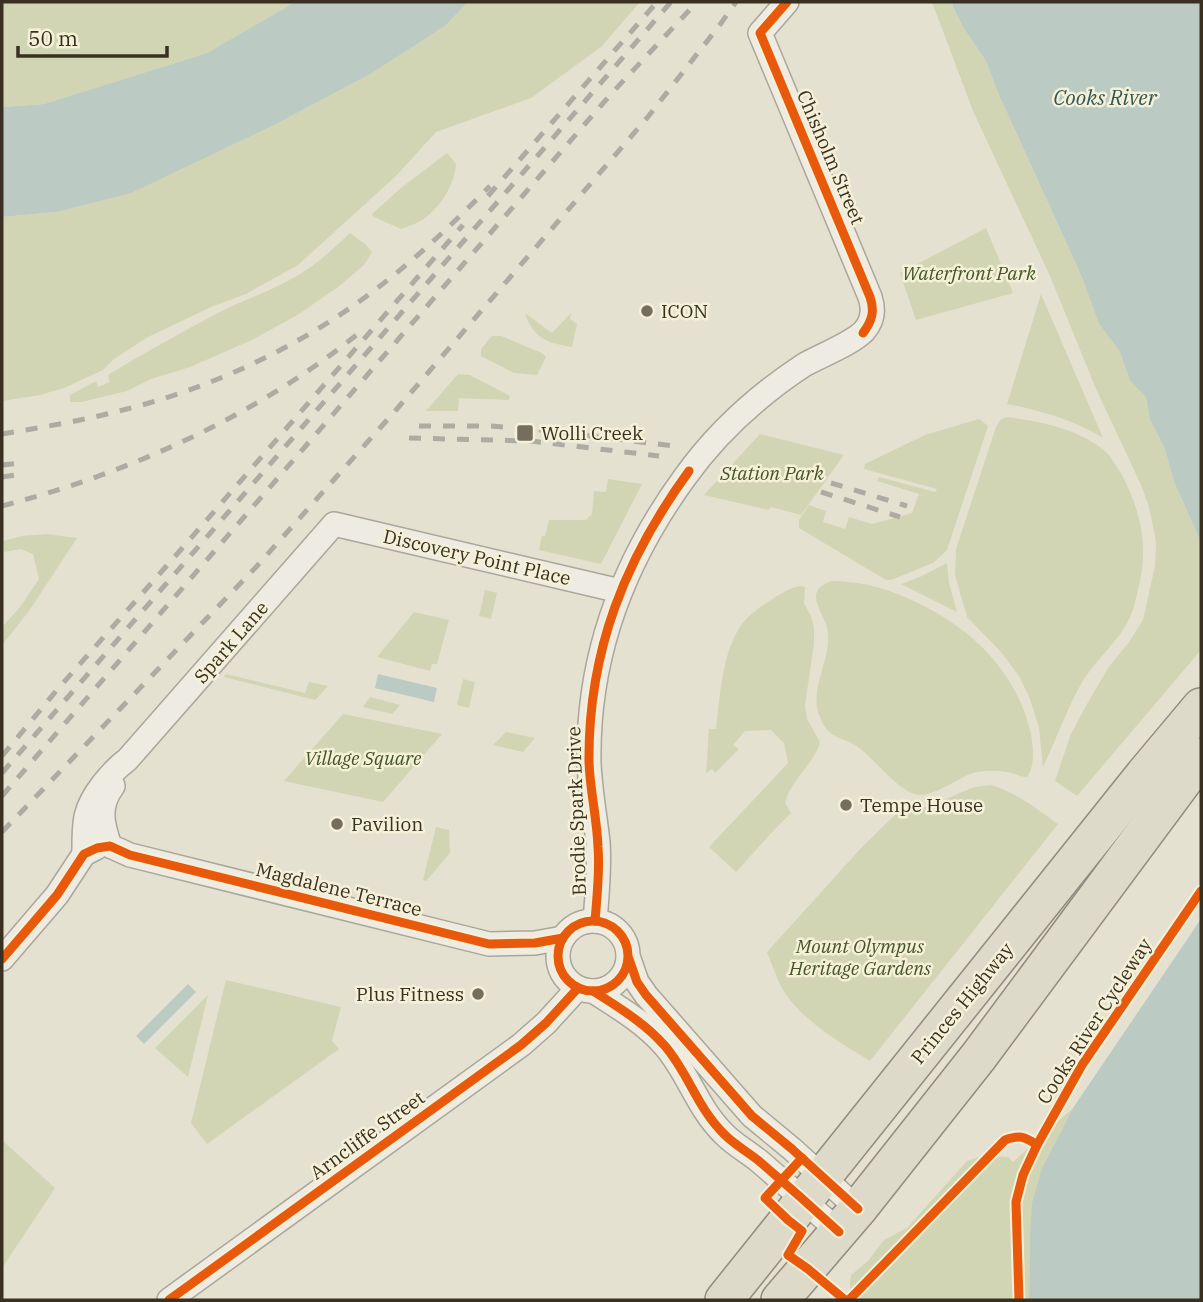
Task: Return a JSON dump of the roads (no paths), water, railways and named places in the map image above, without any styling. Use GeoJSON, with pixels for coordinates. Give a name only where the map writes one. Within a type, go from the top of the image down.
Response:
{"type":"FeatureCollection","features":[{"type":"Feature","properties":{"kind":"highway","name":"Princes Highway"},"geometry":{"type":"LineString","coordinates":[[724,1300],[1201,707]]}},
{"type":"Feature","properties":{"kind":"highway"},"geometry":{"type":"LineString","coordinates":[[780,1300],[849,1221],[979,1056],[1201,757]]}},
{"type":"Feature","properties":{"kind":"street","name":"Chisholm Street"},"geometry":{"type":"LineString","coordinates":[[787,2],[761,33],[870,297],[872,317],[863,333]]}},
{"type":"Feature","properties":{"kind":"street","name":"Brodie Spark Drive"},"geometry":{"type":"LineString","coordinates":[[595,921],[599,866],[589,762],[591,713],[599,660],[620,591],[665,504],[725,428],[784,379],[863,333]]}},
{"type":"Feature","properties":{"kind":"street","name":"Discovery Point Place"},"geometry":{"type":"LineString","coordinates":[[334,524],[620,591]]}},
{"type":"Feature","properties":{"kind":"street","name":"Spark Lane"},"geometry":{"type":"LineString","coordinates":[[84,854],[85,822],[90,800],[115,768],[127,760],[334,524]]}},
{"type":"Feature","properties":{"kind":"street","name":"Spark Lane"},"geometry":{"type":"LineString","coordinates":[[110,846],[103,827],[104,802],[124,771],[127,760]]}},
{"type":"Feature","properties":{"kind":"street"},"geometry":{"type":"LineString","coordinates":[[2,959],[57,895],[84,854],[110,846]]}},
{"type":"Feature","properties":{"kind":"street","name":"Magdalene Terrace"},"geometry":{"type":"LineString","coordinates":[[110,846],[130,855],[489,944],[535,943],[563,938]]}},
{"type":"Feature","properties":{"kind":"street"},"geometry":{"type":"LineString","coordinates":[[813,1188],[757,1160],[725,1135],[697,1100],[666,1047],[650,1031],[631,1015],[569,982],[561,972],[558,949],[563,938],[576,925],[595,921],[613,927],[620,933],[625,940],[637,982],[646,995],[813,1188],[849,1221]]}},
{"type":"Feature","properties":{"kind":"street"},"geometry":{"type":"LineString","coordinates":[[585,990],[603,990],[613,986],[621,978],[629,959]]}},
{"type":"Feature","properties":{"kind":"street","name":"Arncliffe Street"},"geometry":{"type":"LineString","coordinates":[[169,1300],[521,1045],[585,990]]}},
{"type":"Feature","properties":{"kind":"water"},"geometry":{"type":"Polygon","coordinates":[[[295,2],[468,2],[445,26],[372,73],[280,122],[131,193],[56,212],[2,217],[2,107],[44,104],[207,53],[295,2]]]}},
{"type":"Feature","properties":{"kind":"water","name":"Cooks River"},"geometry":{"type":"Polygon","coordinates":[[[952,2],[1201,2],[1201,542],[1174,482],[1165,449],[1150,420],[1146,397],[1130,381],[1120,352],[1099,324],[1081,275],[986,61],[963,27],[952,2]]]}},
{"type":"Feature","properties":{"kind":"water"},"geometry":{"type":"Polygon","coordinates":[[[378,674],[437,688],[434,702],[375,688],[378,674]]]}},
{"type":"Feature","properties":{"kind":"water"},"geometry":{"type":"Polygon","coordinates":[[[1201,919],[1201,1300],[1029,1300],[1032,1203],[1042,1168],[1073,1108],[1201,919]]]}},
{"type":"Feature","properties":{"kind":"water"},"geometry":{"type":"Polygon","coordinates":[[[188,984],[196,992],[144,1044],[136,1036],[188,984]]]}},
{"type":"Feature","properties":{"kind":"railway"},"geometry":{"type":"LineString","coordinates":[[488,196],[657,2]]}},
{"type":"Feature","properties":{"kind":"railway"},"geometry":{"type":"LineString","coordinates":[[2,773],[671,2]]}},
{"type":"Feature","properties":{"kind":"railway"},"geometry":{"type":"LineString","coordinates":[[2,796],[611,94],[697,2]]}},
{"type":"Feature","properties":{"kind":"railway"},"geometry":{"type":"LineString","coordinates":[[2,832],[257,566],[396,410],[647,118],[736,2]]}},
{"type":"Feature","properties":{"kind":"railway"},"geometry":{"type":"LineString","coordinates":[[2,434],[96,417],[157,401],[215,380],[271,355],[324,325],[387,280],[440,235],[490,186]]}},
{"type":"Feature","properties":{"kind":"railway"},"geometry":{"type":"LineString","coordinates":[[2,756],[463,225]]}},
{"type":"Feature","properties":{"kind":"railway"},"geometry":{"type":"LineString","coordinates":[[2,506],[99,476],[193,436],[283,387],[365,328]]}},
{"type":"Feature","properties":{"kind":"railway"},"geometry":{"type":"LineString","coordinates":[[419,426],[532,429],[674,446]]}},
{"type":"Feature","properties":{"kind":"railway"},"geometry":{"type":"LineString","coordinates":[[409,438],[531,441],[659,456]]}},
{"type":"Feature","properties":{"kind":"railway"},"geometry":{"type":"LineString","coordinates":[[2,465],[21,463]]}},
{"type":"Feature","properties":{"kind":"railway"},"geometry":{"type":"LineString","coordinates":[[2,477],[22,474]]}},
{"type":"Feature","properties":{"kind":"railway"},"geometry":{"type":"LineString","coordinates":[[831,483],[907,506]]}},
{"type":"Feature","properties":{"kind":"railway"},"geometry":{"type":"LineString","coordinates":[[821,492],[900,517]]}},
{"type":"Feature","properties":{"kind":"place","name":"ICON"},"geometry":{"type":"Point","coordinates":[647,311]}},
{"type":"Feature","properties":{"kind":"place","name":"Wolli Creek"},"geometry":{"type":"Point","coordinates":[525,433]}},
{"type":"Feature","properties":{"kind":"place","name":"Tempe House"},"geometry":{"type":"Point","coordinates":[846,805]}},
{"type":"Feature","properties":{"kind":"place","name":"Pavilion"},"geometry":{"type":"Point","coordinates":[337,824]}},
{"type":"Feature","properties":{"kind":"place","name":"Plus Fitness"},"geometry":{"type":"Point","coordinates":[478,994]}},
{"type":"Feature","properties":{"kind":"park label","name":"Waterfront Park"},"geometry":{"type":"Point","coordinates":[969,273]}},
{"type":"Feature","properties":{"kind":"park label","name":"Station Park"},"geometry":{"type":"Point","coordinates":[772,473]}},
{"type":"Feature","properties":{"kind":"park label","name":"Village Square"},"geometry":{"type":"Point","coordinates":[363,758]}},
{"type":"Feature","properties":{"kind":"park label","name":"Mount Olympus Heritage Gardens"},"geometry":{"type":"Point","coordinates":[860,957]}}]}
